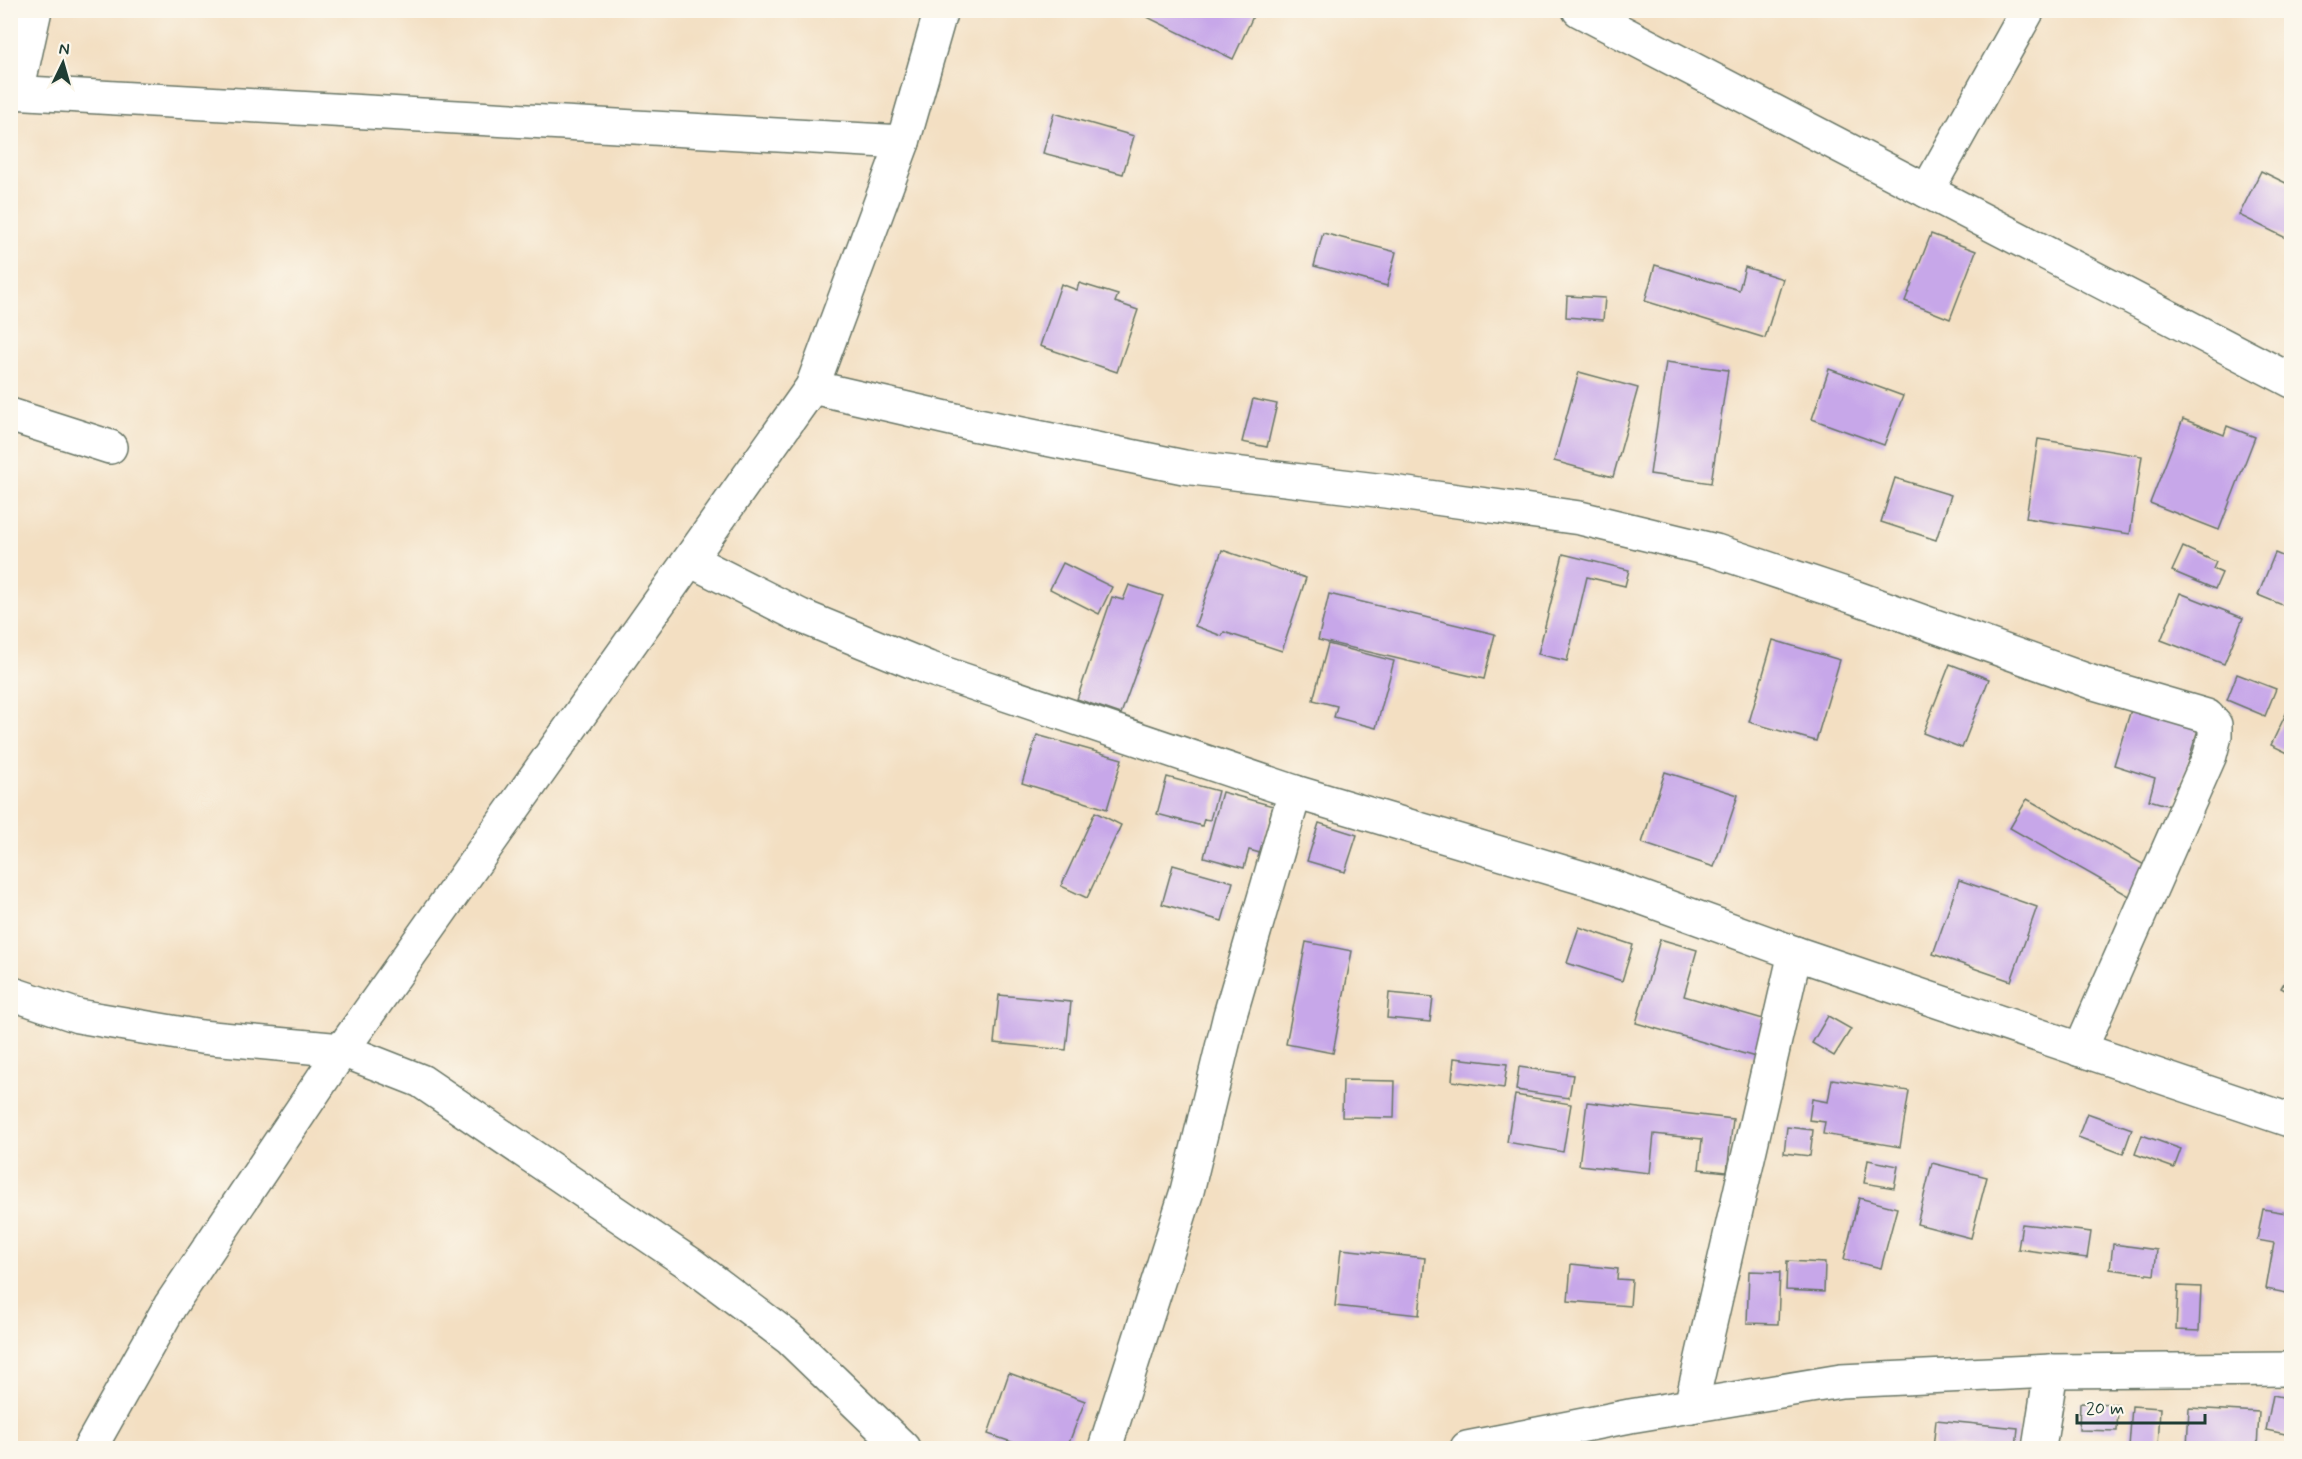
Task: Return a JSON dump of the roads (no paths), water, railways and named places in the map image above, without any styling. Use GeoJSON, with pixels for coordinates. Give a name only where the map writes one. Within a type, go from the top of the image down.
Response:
{"type":"FeatureCollection","features":[{"type":"Feature","properties":{"kind":"street"},"geometry":{"type":"LineString","coordinates":[[35,10],[14,92],[903,142]]}},
{"type":"Feature","properties":{"kind":"street"},"geometry":{"type":"LineString","coordinates":[[90,1449],[170,1306],[342,1050],[812,387],[903,142],[941,10]]}},
{"type":"Feature","properties":{"kind":"street"},"geometry":{"type":"LineString","coordinates":[[1579,10],[1927,191],[2290,375]]}},
{"type":"Feature","properties":{"kind":"street"},"geometry":{"type":"LineString","coordinates":[[1927,191],[2028,10]]}},
{"type":"Feature","properties":{"kind":"street"},"geometry":{"type":"LineString","coordinates":[[812,387],[972,424],[1184,467],[1385,491],[1580,518],[1716,551],[1854,597],[2094,683],[2207,716],[2215,725],[2215,736],[2210,755],[2080,1050]]}},
{"type":"Feature","properties":{"kind":"street"},"geometry":{"type":"LineString","coordinates":[[10,415],[110,447]]}},
{"type":"Feature","properties":{"kind":"street"},"geometry":{"type":"LineString","coordinates":[[690,560],[801,616],[928,668],[1295,792],[1610,886],[1795,953],[2292,1121]]}},
{"type":"Feature","properties":{"kind":"street"},"geometry":{"type":"LineString","coordinates":[[1105,1449],[1187,1191],[1230,1015],[1295,792]]}},
{"type":"Feature","properties":{"kind":"street"},"geometry":{"type":"LineString","coordinates":[[1692,1406],[1795,953]]}},
{"type":"Feature","properties":{"kind":"street"},"geometry":{"type":"LineString","coordinates":[[10,993],[78,1016],[201,1037],[342,1050],[422,1081],[692,1265],[789,1338],[903,1449]]}},
{"type":"Feature","properties":{"kind":"street"},"geometry":{"type":"LineString","coordinates":[[1467,1449],[1692,1406],[1841,1381],[2051,1371],[2292,1369]]}},
{"type":"Feature","properties":{"kind":"street"},"geometry":{"type":"LineString","coordinates":[[2039,1449],[2051,1371]]}}]}
